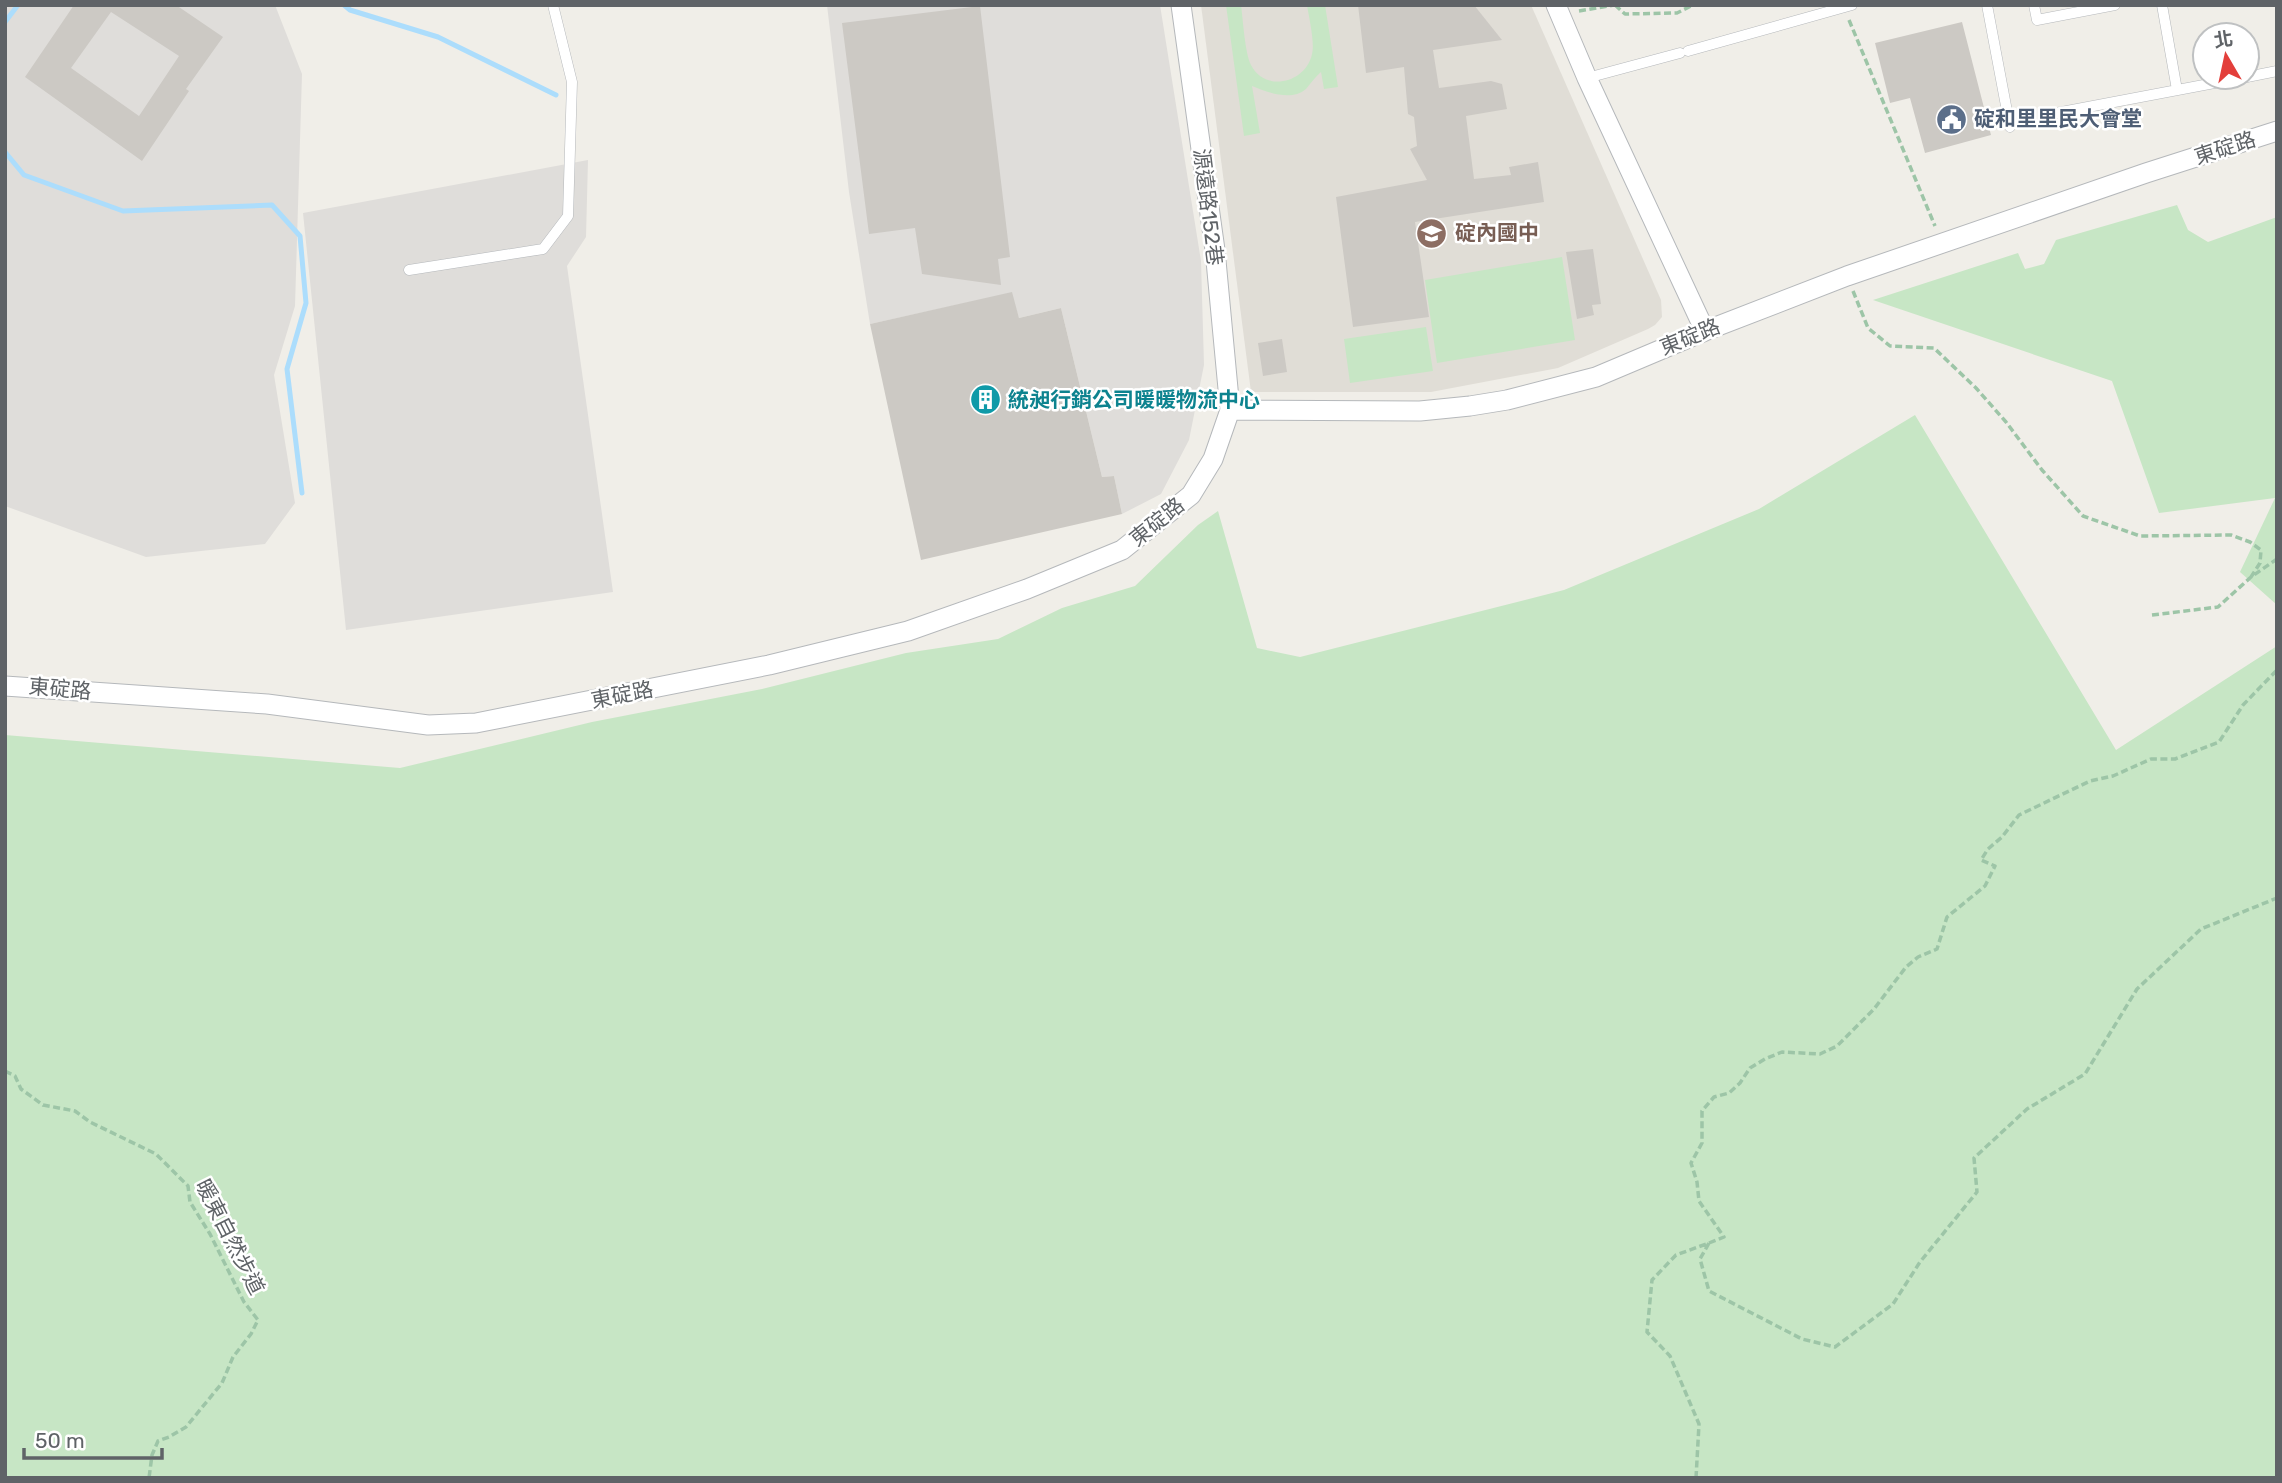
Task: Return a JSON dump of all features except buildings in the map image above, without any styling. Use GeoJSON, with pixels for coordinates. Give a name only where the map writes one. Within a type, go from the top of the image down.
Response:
{"type":"FeatureCollection","features":[{"type":"Feature","properties":{"kind":"street","name":"源遠路152巷"},"geometry":{"type":"LineString","coordinates":[[1181,5],[1214,250],[1230,410]]}},
{"type":"Feature","properties":{"kind":"street"},"geometry":{"type":"LineString","coordinates":[[1556,5],[1587,78],[1705,331]]}},
{"type":"Feature","properties":{"kind":"street","name":"東碇路"},"geometry":{"type":"LineString","coordinates":[[5,686],[267,704],[428,725],[476,723],[769,665],[908,631],[1027,589],[1122,550],[1191,495],[1213,459],[1230,410],[1420,411],[1507,400],[1596,377],[1847,276],[2277,131]]}},
{"type":"Feature","properties":{"kind":"lane"},"geometry":{"type":"LineString","coordinates":[[409,270],[543,249],[568,216],[572,82],[553,5]]}},
{"type":"Feature","properties":{"kind":"lane"},"geometry":{"type":"LineString","coordinates":[[1987,5],[2010,127]]}},
{"type":"Feature","properties":{"kind":"lane"},"geometry":{"type":"LineString","coordinates":[[2034,5],[2036,20],[2115,5]]}},
{"type":"Feature","properties":{"kind":"lane"},"geometry":{"type":"LineString","coordinates":[[2162,5],[2177,90]]}},
{"type":"Feature","properties":{"kind":"lane"},"geometry":{"type":"LineString","coordinates":[[1587,78],[1848,6]]}},
{"type":"Feature","properties":{"kind":"lane"},"geometry":{"type":"LineString","coordinates":[[2051,114],[2191,87]]}},
{"type":"Feature","properties":{"kind":"path"},"geometry":{"type":"LineString","coordinates":[[1577,11],[1614,5],[1625,14],[1677,13],[1693,5]]}},
{"type":"Feature","properties":{"kind":"path"},"geometry":{"type":"LineString","coordinates":[[1848,6],[1943,244]]}},
{"type":"Feature","properties":{"kind":"path"},"geometry":{"type":"LineString","coordinates":[[1847,276],[1868,328],[1890,346],[1934,348],[1991,405],[2082,516],[2140,536],[2231,534],[2261,550],[2260,563],[2251,577]]}},
{"type":"Feature","properties":{"kind":"path"},"geometry":{"type":"LineString","coordinates":[[2152,615],[2218,607],[2251,577],[2277,559]]}},
{"type":"Feature","properties":{"kind":"path"},"geometry":{"type":"LineString","coordinates":[[1696,1478],[1699,1424],[1670,1356],[1647,1332],[1652,1280],[1676,1255],[1724,1237],[1699,1201],[1691,1163],[1702,1143],[1702,1111],[1714,1097],[1729,1093],[1750,1068],[1782,1052],[1820,1054],[1837,1046],[1874,1009],[1906,967],[1918,957],[1937,948],[1947,917],[1985,886],[1996,866],[1981,860],[1987,849],[2002,837],[2019,815],[2090,781],[2113,776],[2151,759],[2175,759],[2219,742],[2243,705],[2277,670]]}},
{"type":"Feature","properties":{"kind":"path"},"geometry":{"type":"LineString","coordinates":[[1709,1243],[1700,1259],[1709,1291],[1802,1339],[1835,1346],[1893,1304],[1920,1262],[1977,1192],[1973,1158],[2027,1109],[2085,1074],[2137,989],[2201,929],[2277,898]]}},
{"type":"Feature","properties":{"kind":"path","name":"暖東自然步道"},"geometry":{"type":"LineString","coordinates":[[5,1071],[15,1076],[21,1089],[43,1105],[75,1111],[90,1122],[156,1154],[188,1186],[190,1202],[210,1234],[244,1302],[258,1320],[233,1357],[222,1383],[186,1427],[158,1441],[152,1455],[149,1478]]}},
{"type":"Feature","properties":{"kind":"shaded area"},"geometry":{"type":"Polygon","coordinates":[[[5,5],[275,5],[302,74],[295,306],[274,375],[295,503],[265,544],[146,557],[5,506],[5,5]]]}},
{"type":"Feature","properties":{"kind":"shaded area"},"geometry":{"type":"Polygon","coordinates":[[[827,5],[1160,5],[1201,261],[1204,365],[1189,440],[1161,494],[1122,514],[1114,476],[1102,477],[1061,308],[1019,318],[1011,293],[870,324],[849,192],[827,5]]]}},
{"type":"Feature","properties":{"kind":"shaded area","name":"碇內國中"},"geometry":{"type":"Polygon","coordinates":[[[1201,5],[1531,5],[1661,300],[1662,317],[1648,329],[1558,368],[1431,392],[1251,392],[1201,5]]]}},
{"type":"Feature","properties":{"kind":"shaded area"},"geometry":{"type":"Polygon","coordinates":[[[588,160],[586,237],[567,266],[613,592],[346,630],[303,213],[588,160]]]}},
{"type":"Feature","properties":{"kind":"green space"},"geometry":{"type":"Polygon","coordinates":[[[1226,5],[1241,5],[1249,60],[1257,74],[1266,79],[1284,81],[1302,72],[1312,54],[1307,5],[1325,5],[1338,87],[1324,89],[1321,72],[1306,89],[1293,95],[1279,95],[1252,86],[1260,133],[1244,136],[1226,5]]]}},
{"type":"Feature","properties":{"kind":"green space"},"geometry":{"type":"Polygon","coordinates":[[[2177,205],[2188,230],[2208,242],[2277,217],[2277,605],[2240,572],[2275,498],[2159,513],[2112,381],[1873,300],[2018,253],[2025,269],[2044,264],[2056,240],[2177,205]]]}},
{"type":"Feature","properties":{"kind":"green space"},"geometry":{"type":"Polygon","coordinates":[[[1562,257],[1575,340],[1437,363],[1425,280],[1562,257]]]}},
{"type":"Feature","properties":{"kind":"green space"},"geometry":{"type":"Polygon","coordinates":[[[1426,327],[1433,371],[1350,383],[1344,339],[1426,327]]]}},
{"type":"Feature","properties":{"kind":"green space"},"geometry":{"type":"Polygon","coordinates":[[[1915,415],[2116,750],[2277,646],[2277,1478],[5,1478],[5,735],[400,768],[592,722],[762,689],[906,653],[998,639],[1062,608],[1135,586],[1198,525],[1218,511],[1257,648],[1300,657],[1564,590],[1759,509],[1915,415]]]}},
{"type":"Feature","properties":{"kind":"waterway"},"geometry":{"type":"LineString","coordinates":[[5,22],[18,5]]}},
{"type":"Feature","properties":{"kind":"waterway"},"geometry":{"type":"LineString","coordinates":[[344,5],[350,10],[438,37],[556,95]]}},
{"type":"Feature","properties":{"kind":"waterway"},"geometry":{"type":"LineString","coordinates":[[5,152],[24,175],[123,211],[272,205],[300,236],[306,303],[287,369],[302,493]]}},
{"type":"Feature","properties":{"kind":"place","name":"碇和里里民大會堂"},"geometry":{"type":"Point","coordinates":[1951,119]}},
{"type":"Feature","properties":{"kind":"place","name":"碇內國中"},"geometry":{"type":"Point","coordinates":[1432,233]}},
{"type":"Feature","properties":{"kind":"place","name":"統昶行銷公司暖暖物流中心"},"geometry":{"type":"Point","coordinates":[985,400]}}]}
